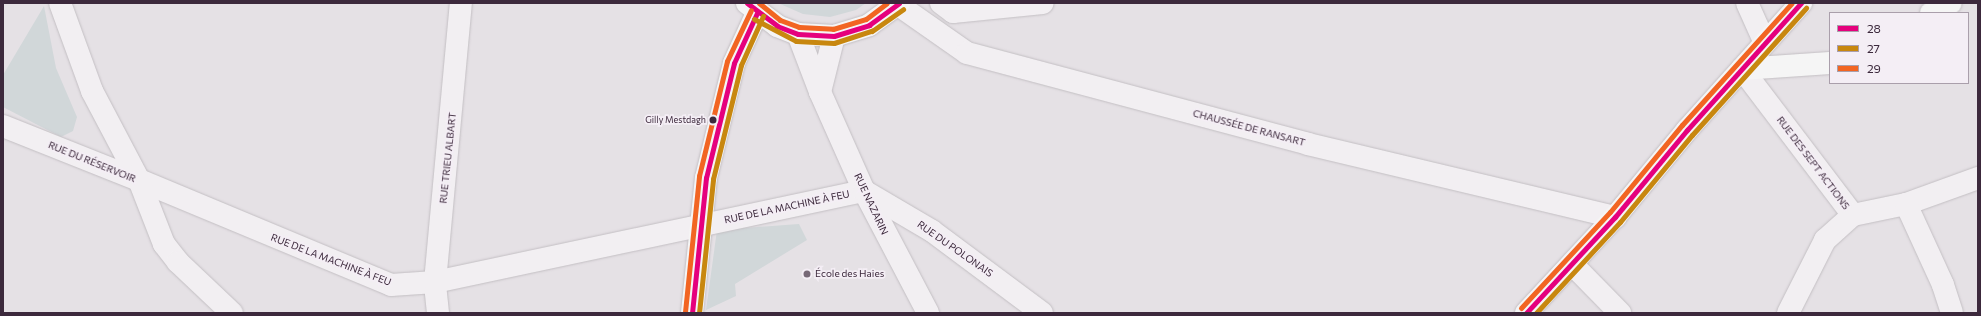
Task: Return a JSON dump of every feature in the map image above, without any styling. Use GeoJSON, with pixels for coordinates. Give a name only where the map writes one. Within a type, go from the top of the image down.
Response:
{"type":"FeatureCollection","features":[{"type":"Feature","properties":{"kind":"main road"},"geometry":{"type":"LineString","coordinates":[[1526,313],[1615,217],[1742,69],[1801,3]]}},
{"type":"Feature","properties":{"kind":"main road"},"geometry":{"type":"LineString","coordinates":[[1933,12],[1951,3]]}},
{"type":"Feature","properties":{"kind":"main road"},"geometry":{"type":"LineString","coordinates":[[692,313],[706,178],[734,63],[752,8],[798,34],[834,36],[868,25],[898,4]]}},
{"type":"Feature","properties":{"kind":"main road"},"geometry":{"type":"LineString","coordinates":[[1742,69],[1829,63]]}},
{"type":"Feature","properties":{"kind":"street"},"geometry":{"type":"LineString","coordinates":[[60,3],[92,91],[139,180]]}},
{"type":"Feature","properties":{"kind":"street","name":"RUE TRIEU ALBART"},"geometry":{"type":"LineString","coordinates":[[438,313],[435,282],[461,3]]}},
{"type":"Feature","properties":{"kind":"street"},"geometry":{"type":"LineString","coordinates":[[941,3],[953,12],[1043,3]]}},
{"type":"Feature","properties":{"kind":"street"},"geometry":{"type":"LineString","coordinates":[[1747,3],[1765,43]]}},
{"type":"Feature","properties":{"kind":"street","name":"CHAUSSÉE DE RANSART"},"geometry":{"type":"LineString","coordinates":[[898,4],[968,53],[1308,144],[1615,217]]}},
{"type":"Feature","properties":{"kind":"street","name":"RUE NAZARIN"},"geometry":{"type":"LineString","coordinates":[[798,34],[820,92],[864,191],[902,268],[928,313]]}},
{"type":"Feature","properties":{"kind":"street"},"geometry":{"type":"LineString","coordinates":[[820,92],[834,36]]}},
{"type":"Feature","properties":{"kind":"street","name":"RUE DES SEPT ACTIONS"},"geometry":{"type":"LineString","coordinates":[[1742,69],[1853,215],[1906,204],[1978,178]]}},
{"type":"Feature","properties":{"kind":"street","name":"RUE DU RÉSERVOIR"},"geometry":{"type":"LineString","coordinates":[[3,126],[139,180],[169,250],[232,313]]}},
{"type":"Feature","properties":{"kind":"street","name":"RUE DE LA MACHINE À FEU"},"geometry":{"type":"LineString","coordinates":[[139,180],[391,285],[435,282],[864,191]]}},
{"type":"Feature","properties":{"kind":"street","name":"RUE DU POLONAIS"},"geometry":{"type":"LineString","coordinates":[[864,191],[932,231],[1042,313]]}},
{"type":"Feature","properties":{"kind":"street"},"geometry":{"type":"LineString","coordinates":[[1906,204],[1942,285],[1952,313]]}},
{"type":"Feature","properties":{"kind":"street"},"geometry":{"type":"LineString","coordinates":[[1788,313],[1825,240],[1853,215]]}},
{"type":"Feature","properties":{"kind":"street"},"geometry":{"type":"LineString","coordinates":[[1572,264],[1620,313]]}},
{"type":"Feature","properties":{"kind":"shaded area"},"geometry":{"type":"Polygon","coordinates":[[[778,3],[866,3],[856,10],[830,17],[803,14],[778,3]]]}},
{"type":"Feature","properties":{"kind":"shaded area"},"geometry":{"type":"Polygon","coordinates":[[[44,6],[56,68],[77,117],[73,131],[61,137],[3,107],[3,75],[44,6]]]}},
{"type":"Feature","properties":{"kind":"shaded area"},"geometry":{"type":"Polygon","coordinates":[[[799,224],[807,240],[735,284],[736,296],[706,310],[717,230],[799,224]]]}},
{"type":"Feature","properties":{"kind":"transit line","name":"28"},"geometry":{"type":"LineString","coordinates":[[747,3],[777,26],[798,34],[834,36],[869,25],[899,3]]}},
{"type":"Feature","properties":{"kind":"transit line","name":"29"},"geometry":{"type":"LineString","coordinates":[[759,3],[780,20],[799,27],[833,29],[866,19],[887,3]]}},
{"type":"Feature","properties":{"kind":"transit line","name":"29"},"geometry":{"type":"LineString","coordinates":[[1521,308],[1610,212],[1682,125],[1792,3]]}},
{"type":"Feature","properties":{"kind":"transit line","name":"28"},"geometry":{"type":"LineString","coordinates":[[1526,313],[1615,217],[1687,130],[1801,3]]}},
{"type":"Feature","properties":{"kind":"transit line","name":"27"},"geometry":{"type":"LineString","coordinates":[[1536,313],[1620,222],[1692,135],[1806,8]]}},
{"type":"Feature","properties":{"kind":"transit line","name":"27"},"geometry":{"type":"LineString","coordinates":[[754,19],[796,41],[834,43],[872,31],[903,9]]}},
{"type":"Feature","properties":{"kind":"transit line","name":"29"},"geometry":{"type":"LineString","coordinates":[[685,312],[699,176],[727,61],[751,10]]}},
{"type":"Feature","properties":{"kind":"transit line","name":"28"},"geometry":{"type":"LineString","coordinates":[[692,313],[706,178],[734,63],[757,13]]}},
{"type":"Feature","properties":{"kind":"transit line","name":"27"},"geometry":{"type":"LineString","coordinates":[[699,313],[713,179],[741,65],[763,16]]}},
{"type":"Feature","properties":{"kind":"place","name":"Gilly Mestdagh"},"geometry":{"type":"Point","coordinates":[713,120]}},
{"type":"Feature","properties":{"kind":"place","name":"École des Haies"},"geometry":{"type":"Point","coordinates":[807,274]}}]}
